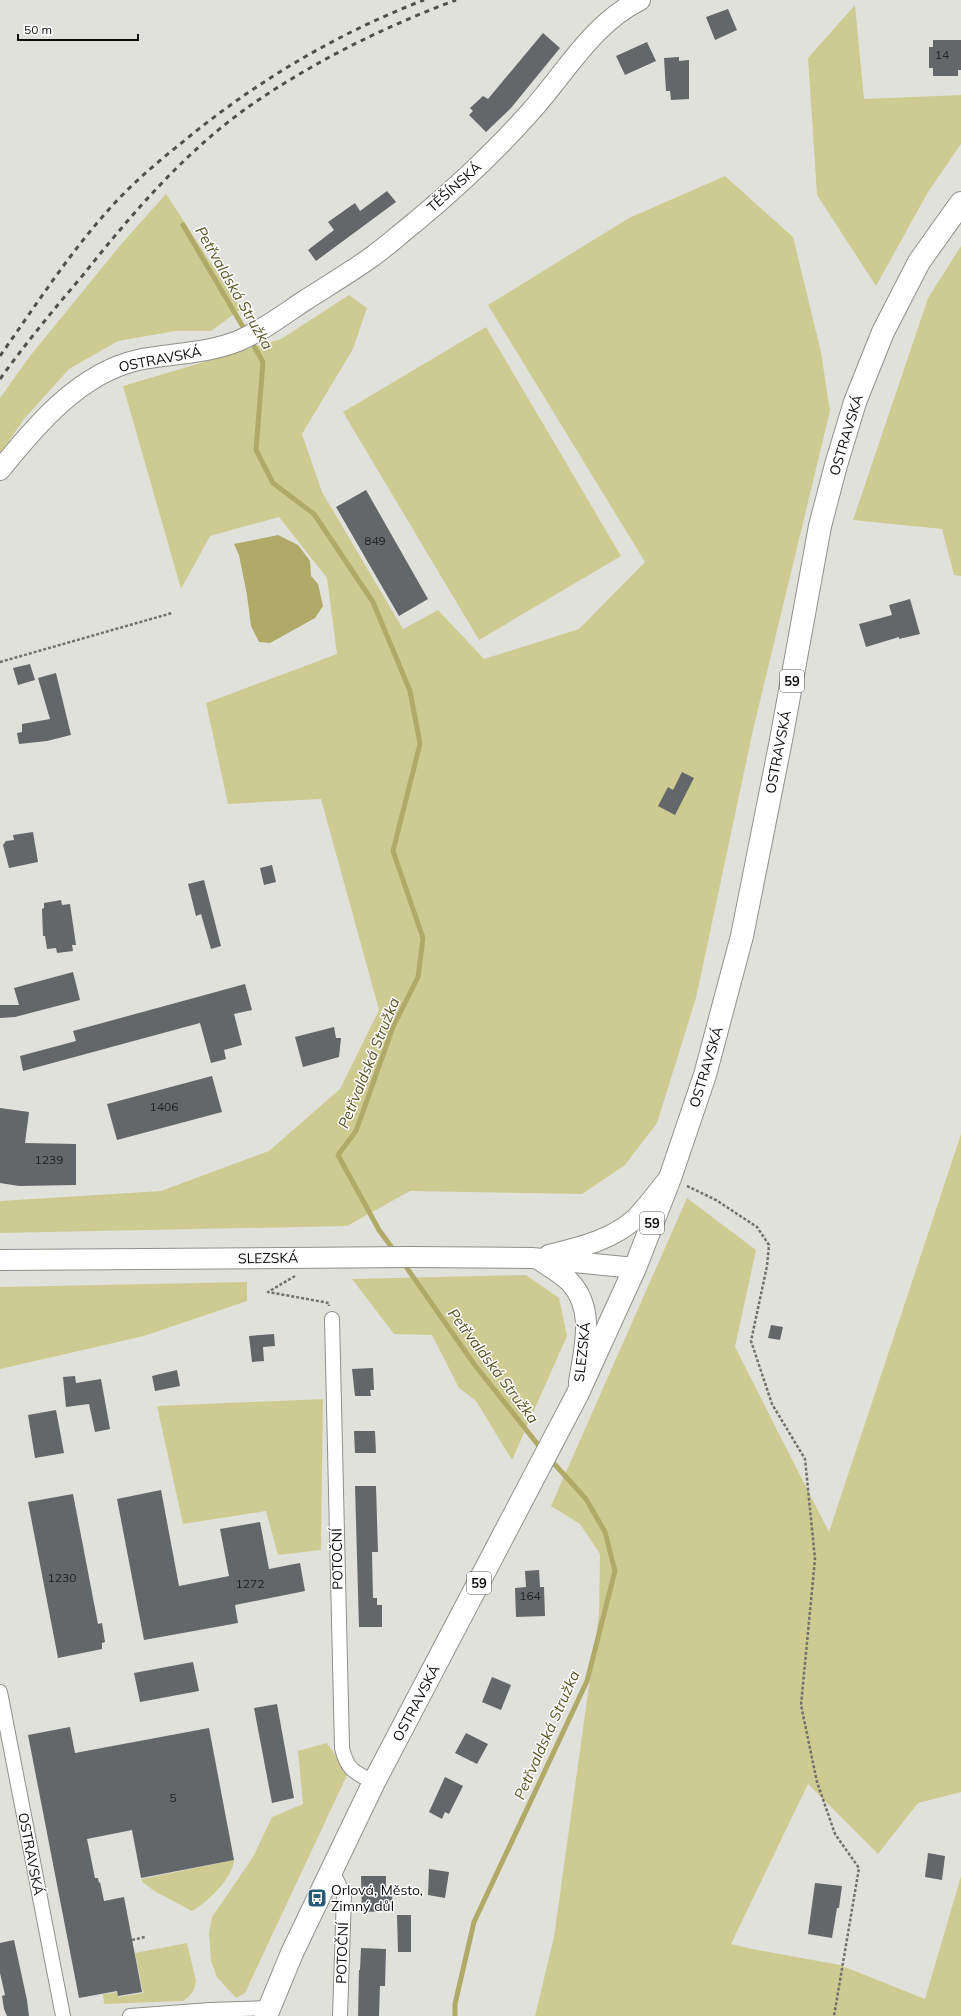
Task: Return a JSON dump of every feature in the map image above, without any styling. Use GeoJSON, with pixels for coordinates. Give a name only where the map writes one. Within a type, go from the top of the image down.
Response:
{"type":"FeatureCollection","features":[{"type":"Feature","properties":{"kind":"main road","name":"TĚŠÍNSKÁ"},"geometry":{"type":"LineString","coordinates":[[239,341],[266,326],[373,256],[437,204],[484,160],[532,110],[609,19],[640,0]]}},
{"type":"Feature","properties":{"kind":"main road","name":"OSTRAVSKÁ"},"geometry":{"type":"LineString","coordinates":[[635,1268],[670,1178],[705,1075],[742,936],[781,740],[820,526],[838,458],[857,396],[883,332],[903,290],[920,262],[961,203]]}},
{"type":"Feature","properties":{"kind":"main road","name":"OSTRAVSKÁ"},"geometry":{"type":"LineString","coordinates":[[0,470],[29,434],[78,389],[106,370],[138,360],[211,350],[239,341]]}},
{"type":"Feature","properties":{"kind":"main road"},"geometry":{"type":"LineString","coordinates":[[536,1258],[594,1243],[618,1232],[637,1218],[670,1178]]}},
{"type":"Feature","properties":{"kind":"main road","name":"SLEZSKÁ"},"geometry":{"type":"LineString","coordinates":[[0,1260],[411,1257],[536,1258],[635,1268]]}},
{"type":"Feature","properties":{"kind":"main road","name":"SLEZSKÁ"},"geometry":{"type":"LineString","coordinates":[[536,1258],[570,1282],[578,1293],[585,1312],[587,1330],[577,1394]]}},
{"type":"Feature","properties":{"kind":"main road","name":"59"},"geometry":{"type":"LineString","coordinates":[[577,1394],[635,1268]]}},
{"type":"Feature","properties":{"kind":"main road","name":"OSTRAVSKÁ"},"geometry":{"type":"LineString","coordinates":[[268,2012],[292,1953],[374,1782],[577,1394]]}},
{"type":"Feature","properties":{"kind":"street","name":"POTOČNÍ"},"geometry":{"type":"LineString","coordinates":[[332,1319],[342,1748],[345,1762],[354,1772],[374,1782]]}},
{"type":"Feature","properties":{"kind":"street","name":"OSTRAVSKÁ"},"geometry":{"type":"LineString","coordinates":[[0,1692],[63,2016]]}},
{"type":"Feature","properties":{"kind":"street","name":"POTOČNÍ"},"geometry":{"type":"LineString","coordinates":[[331,1869],[344,1895],[340,2016]]}},
{"type":"Feature","properties":{"kind":"street"},"geometry":{"type":"LineString","coordinates":[[130,2016],[210,2010],[268,2012]]}},
{"type":"Feature","properties":{"kind":"path"},"geometry":{"type":"LineString","coordinates":[[0,662],[172,613]]}},
{"type":"Feature","properties":{"kind":"path"},"geometry":{"type":"LineString","coordinates":[[670,1178],[716,1200],[757,1227],[769,1245],[767,1266],[752,1341],[772,1404],[805,1459],[814,1560],[801,1705],[817,1782],[835,1834],[859,1868],[834,2016]]}},
{"type":"Feature","properties":{"kind":"path"},"geometry":{"type":"LineString","coordinates":[[299,1273],[268,1292],[329,1303],[332,1319]]}},
{"type":"Feature","properties":{"kind":"path"},"geometry":{"type":"LineString","coordinates":[[132,1940],[145,1937]]}},
{"type":"Feature","properties":{"kind":"shaded area"},"geometry":{"type":"Polygon","coordinates":[[[855,5],[864,99],[961,95],[961,144],[928,192],[876,286],[817,195],[808,58],[855,5]]]}},
{"type":"Feature","properties":{"kind":"shaded area"},"geometry":{"type":"Polygon","coordinates":[[[725,176],[793,237],[821,352],[830,411],[753,730],[696,998],[657,1123],[625,1165],[582,1194],[410,1191],[347,1226],[0,1233],[0,1201],[161,1191],[269,1151],[340,1089],[379,1010],[321,799],[228,804],[206,703],[337,654],[327,578],[279,517],[210,536],[181,589],[123,386],[281,339],[349,295],[367,308],[353,349],[302,434],[322,492],[403,629],[438,610],[484,659],[579,629],[645,562],[488,305],[629,218],[725,176]]]}},
{"type":"Feature","properties":{"kind":"shaded area"},"geometry":{"type":"Polygon","coordinates":[[[166,194],[241,309],[211,331],[175,331],[118,341],[69,369],[24,419],[0,454],[0,398],[30,356],[123,242],[166,194]]]}},
{"type":"Feature","properties":{"kind":"shaded area"},"geometry":{"type":"Polygon","coordinates":[[[961,246],[961,576],[954,575],[942,529],[853,520],[928,298],[961,246]]]}},
{"type":"Feature","properties":{"kind":"shaded area"},"geometry":{"type":"Polygon","coordinates":[[[486,327],[621,556],[479,640],[343,412],[486,327]]]}},
{"type":"Feature","properties":{"kind":"shaded area"},"geometry":{"type":"Polygon","coordinates":[[[278,535],[298,545],[310,561],[311,576],[318,584],[323,606],[315,618],[270,643],[259,642],[251,626],[247,595],[239,555],[234,544],[278,535]]]}},
{"type":"Feature","properties":{"kind":"shaded area"},"geometry":{"type":"Polygon","coordinates":[[[961,1134],[961,1792],[918,1803],[878,1854],[808,1784],[731,1944],[840,1965],[925,1999],[961,1876],[961,2016],[535,2016],[554,1937],[599,1614],[600,1554],[580,1524],[551,1506],[687,1198],[756,1250],[735,1347],[829,1532],[961,1134]]]}},
{"type":"Feature","properties":{"kind":"shaded area"},"geometry":{"type":"Polygon","coordinates":[[[526,1275],[559,1298],[567,1336],[512,1460],[476,1401],[459,1388],[432,1335],[394,1334],[352,1279],[526,1275]]]}},
{"type":"Feature","properties":{"kind":"shaded area"},"geometry":{"type":"Polygon","coordinates":[[[247,1282],[247,1301],[144,1336],[0,1369],[0,1287],[247,1282]]]}},
{"type":"Feature","properties":{"kind":"shaded area"},"geometry":{"type":"Polygon","coordinates":[[[323,1399],[321,1550],[278,1555],[266,1511],[183,1524],[157,1406],[323,1399]]]}},
{"type":"Feature","properties":{"kind":"shaded area"},"geometry":{"type":"Polygon","coordinates":[[[327,1743],[348,1773],[245,1993],[236,1998],[217,1977],[211,1961],[209,1933],[212,1917],[253,1857],[272,1817],[303,1804],[298,1751],[327,1743]]]}},
{"type":"Feature","properties":{"kind":"shaded area"},"geometry":{"type":"Polygon","coordinates":[[[234,1860],[233,1867],[224,1882],[212,1896],[192,1911],[156,1892],[142,1882],[142,1879],[234,1860]]]}},
{"type":"Feature","properties":{"kind":"shaded area"},"geometry":{"type":"Polygon","coordinates":[[[187,1943],[196,1981],[194,1990],[186,1999],[183,2001],[104,2004],[103,1994],[117,1992],[119,1997],[143,1993],[135,1953],[187,1943]]]}},
{"type":"Feature","properties":{"kind":"building"},"geometry":{"type":"Polygon","coordinates":[[[728,9],[737,30],[715,40],[706,17],[728,9]]]}},
{"type":"Feature","properties":{"kind":"building"},"geometry":{"type":"Polygon","coordinates":[[[543,33],[560,48],[511,108],[486,132],[469,115],[473,111],[470,108],[483,96],[488,99],[543,33]]]}},
{"type":"Feature","properties":{"kind":"building"},"geometry":{"type":"Polygon","coordinates":[[[933,40],[961,40],[961,70],[958,70],[958,76],[933,76],[933,68],[929,68],[929,47],[933,47],[933,40]]]}},
{"type":"Feature","properties":{"kind":"building"},"geometry":{"type":"Polygon","coordinates":[[[647,42],[656,61],[625,75],[616,56],[647,42]]]}},
{"type":"Feature","properties":{"kind":"building"},"geometry":{"type":"Polygon","coordinates":[[[679,57],[679,61],[689,60],[689,99],[671,100],[670,91],[666,91],[664,58],[679,57]]]}},
{"type":"Feature","properties":{"kind":"building"},"geometry":{"type":"Polygon","coordinates":[[[387,191],[396,202],[316,261],[308,250],[334,230],[328,222],[355,203],[360,211],[387,191]]]}},
{"type":"Feature","properties":{"kind":"building"},"geometry":{"type":"Polygon","coordinates":[[[366,490],[428,599],[399,616],[336,507],[366,490]]]}},
{"type":"Feature","properties":{"kind":"building"},"geometry":{"type":"Polygon","coordinates":[[[910,599],[920,634],[899,639],[899,637],[866,647],[859,624],[892,615],[889,605],[910,599]]]}},
{"type":"Feature","properties":{"kind":"building"},"geometry":{"type":"Polygon","coordinates":[[[30,664],[35,680],[18,685],[13,668],[30,664]]]}},
{"type":"Feature","properties":{"kind":"building"},"geometry":{"type":"Polygon","coordinates":[[[56,673],[71,735],[47,741],[19,744],[17,733],[22,732],[22,724],[50,719],[38,678],[56,673]]]}},
{"type":"Feature","properties":{"kind":"building"},"geometry":{"type":"Polygon","coordinates":[[[682,772],[694,778],[675,815],[658,806],[668,787],[673,790],[682,772]]]}},
{"type":"Feature","properties":{"kind":"building"},"geometry":{"type":"Polygon","coordinates":[[[33,832],[38,862],[9,868],[3,845],[6,841],[14,840],[13,835],[33,832]]]}},
{"type":"Feature","properties":{"kind":"building"},"geometry":{"type":"Polygon","coordinates":[[[272,865],[276,882],[264,885],[260,868],[272,865]]]}},
{"type":"Feature","properties":{"kind":"building"},"geometry":{"type":"Polygon","coordinates":[[[204,880],[221,946],[211,949],[201,914],[196,916],[188,884],[204,880]]]}},
{"type":"Feature","properties":{"kind":"building"},"geometry":{"type":"Polygon","coordinates":[[[61,900],[62,905],[70,904],[76,945],[72,945],[73,951],[57,953],[56,948],[47,949],[45,936],[43,936],[42,909],[44,908],[44,903],[61,900]]]}},
{"type":"Feature","properties":{"kind":"building"},"geometry":{"type":"Polygon","coordinates":[[[73,972],[80,1000],[15,1017],[0,1018],[0,1005],[19,1005],[14,988],[73,972]]]}},
{"type":"Feature","properties":{"kind":"building"},"geometry":{"type":"Polygon","coordinates":[[[245,984],[252,1010],[234,1014],[242,1045],[224,1050],[226,1059],[211,1063],[200,1023],[23,1071],[20,1056],[76,1041],[73,1031],[245,984]]]}},
{"type":"Feature","properties":{"kind":"building"},"geometry":{"type":"Polygon","coordinates":[[[334,1027],[336,1038],[341,1038],[339,1057],[303,1067],[295,1037],[334,1027]]]}},
{"type":"Feature","properties":{"kind":"building"},"geometry":{"type":"Polygon","coordinates":[[[212,1076],[222,1112],[117,1140],[107,1104],[212,1076]]]}},
{"type":"Feature","properties":{"kind":"building"},"geometry":{"type":"Polygon","coordinates":[[[0,1108],[29,1112],[25,1143],[76,1144],[76,1185],[19,1186],[0,1183],[0,1108]]]}},
{"type":"Feature","properties":{"kind":"building"},"geometry":{"type":"Polygon","coordinates":[[[771,1325],[783,1327],[780,1340],[768,1338],[771,1325]]]}},
{"type":"Feature","properties":{"kind":"building"},"geometry":{"type":"Polygon","coordinates":[[[274,1334],[275,1346],[263,1347],[264,1361],[252,1362],[249,1336],[274,1334]]]}},
{"type":"Feature","properties":{"kind":"building"},"geometry":{"type":"Polygon","coordinates":[[[373,1368],[374,1390],[370,1390],[371,1396],[355,1396],[352,1369],[373,1368]]]}},
{"type":"Feature","properties":{"kind":"building"},"geometry":{"type":"Polygon","coordinates":[[[177,1370],[180,1386],[155,1391],[152,1376],[177,1370]]]}},
{"type":"Feature","properties":{"kind":"building"},"geometry":{"type":"Polygon","coordinates":[[[75,1376],[76,1383],[101,1379],[110,1429],[95,1432],[89,1404],[66,1407],[63,1377],[75,1376]]]}},
{"type":"Feature","properties":{"kind":"building"},"geometry":{"type":"Polygon","coordinates":[[[56,1410],[64,1453],[35,1458],[28,1415],[56,1410]]]}},
{"type":"Feature","properties":{"kind":"building"},"geometry":{"type":"Polygon","coordinates":[[[354,1431],[375,1431],[376,1453],[355,1453],[354,1431]]]}},
{"type":"Feature","properties":{"kind":"building"},"geometry":{"type":"Polygon","coordinates":[[[355,1486],[376,1486],[378,1552],[372,1552],[373,1598],[377,1598],[377,1605],[382,1605],[382,1627],[359,1627],[355,1486]]]}},
{"type":"Feature","properties":{"kind":"building"},"geometry":{"type":"Polygon","coordinates":[[[161,1490],[179,1586],[229,1576],[220,1529],[260,1522],[269,1569],[300,1563],[305,1591],[235,1605],[238,1623],[144,1640],[117,1499],[161,1490]]]}},
{"type":"Feature","properties":{"kind":"building"},"geometry":{"type":"Polygon","coordinates":[[[73,1494],[98,1624],[102,1623],[105,1642],[102,1643],[102,1649],[58,1658],[28,1502],[73,1494]]]}},
{"type":"Feature","properties":{"kind":"building"},"geometry":{"type":"Polygon","coordinates":[[[539,1570],[540,1587],[544,1587],[545,1616],[516,1617],[515,1588],[526,1587],[525,1571],[539,1570]]]}},
{"type":"Feature","properties":{"kind":"building"},"geometry":{"type":"Polygon","coordinates":[[[193,1662],[199,1691],[140,1702],[134,1673],[193,1662]]]}},
{"type":"Feature","properties":{"kind":"building"},"geometry":{"type":"Polygon","coordinates":[[[492,1677],[511,1685],[501,1710],[482,1702],[492,1677]]]}},
{"type":"Feature","properties":{"kind":"building"},"geometry":{"type":"Polygon","coordinates":[[[277,1704],[294,1798],[272,1803],[254,1708],[277,1704]]]}},
{"type":"Feature","properties":{"kind":"building"},"geometry":{"type":"Polygon","coordinates":[[[70,1727],[75,1753],[209,1728],[234,1860],[141,1878],[132,1830],[87,1839],[95,1878],[98,1878],[99,1883],[100,1882],[104,1901],[124,1897],[142,1992],[118,1996],[117,1991],[79,1998],[28,1735],[70,1727]]]}},
{"type":"Feature","properties":{"kind":"building"},"geometry":{"type":"Polygon","coordinates":[[[466,1733],[488,1744],[477,1764],[455,1753],[466,1733]]]}},
{"type":"Feature","properties":{"kind":"building"},"geometry":{"type":"Polygon","coordinates":[[[445,1777],[463,1786],[449,1814],[445,1812],[442,1819],[429,1812],[445,1777]]]}},
{"type":"Feature","properties":{"kind":"building"},"geometry":{"type":"Polygon","coordinates":[[[928,1853],[945,1856],[942,1880],[925,1877],[928,1853]]]}},
{"type":"Feature","properties":{"kind":"building"},"geometry":{"type":"Polygon","coordinates":[[[429,1869],[449,1872],[445,1898],[428,1895],[429,1869]]]}},
{"type":"Feature","properties":{"kind":"building"},"geometry":{"type":"Polygon","coordinates":[[[361,1876],[386,1876],[386,1893],[392,1893],[393,1911],[362,1912],[361,1876]]]}},
{"type":"Feature","properties":{"kind":"building"},"geometry":{"type":"Polygon","coordinates":[[[815,1883],[842,1886],[839,1908],[837,1908],[832,1938],[808,1934],[815,1883]]]}},
{"type":"Feature","properties":{"kind":"building"},"geometry":{"type":"Polygon","coordinates":[[[397,1915],[411,1915],[411,1952],[398,1952],[397,1915]]]}},
{"type":"Feature","properties":{"kind":"building"},"geometry":{"type":"Polygon","coordinates":[[[14,1940],[29,2016],[7,2016],[4,2009],[2,1996],[5,1995],[0,1973],[0,1943],[14,1940]]]}},
{"type":"Feature","properties":{"kind":"building"},"geometry":{"type":"Polygon","coordinates":[[[361,1948],[386,1949],[385,1986],[380,1986],[379,2016],[358,2016],[361,1948]]]}},
{"type":"Feature","properties":{"kind":"waterway","name":"Petřvaldská Stružka"},"geometry":{"type":"LineString","coordinates":[[183,225],[246,332]]}},
{"type":"Feature","properties":{"kind":"waterway","name":"Petřvaldská Stružka"},"geometry":{"type":"LineString","coordinates":[[250,339],[263,362],[256,450],[273,483],[314,514],[373,602],[410,691],[420,744],[393,851],[423,938],[418,977],[393,1027],[356,1131],[338,1155],[379,1230],[395,1252]]}},
{"type":"Feature","properties":{"kind":"waterway","name":"Petřvaldská Stružka"},"geometry":{"type":"LineString","coordinates":[[402,1261],[474,1364],[543,1451]]}},
{"type":"Feature","properties":{"kind":"waterway","name":"Petřvaldská Stružka"},"geometry":{"type":"LineString","coordinates":[[455,2016],[455,2004],[474,1922],[587,1681],[615,1571],[605,1532],[586,1499],[549,1458]]}},
{"type":"Feature","properties":{"kind":"railway"},"geometry":{"type":"LineString","coordinates":[[0,356],[82,242],[112,206],[161,159],[236,101],[296,62],[358,28],[424,0]]}},
{"type":"Feature","properties":{"kind":"railway"},"geometry":{"type":"LineString","coordinates":[[0,379],[40,326],[138,209],[178,167],[221,128],[269,93],[320,62],[373,35],[456,0]]}},
{"type":"Feature","properties":{"kind":"place","name":"Orlová, Město, Zimný důl"},"geometry":{"type":"Point","coordinates":[317,1898]}}]}
